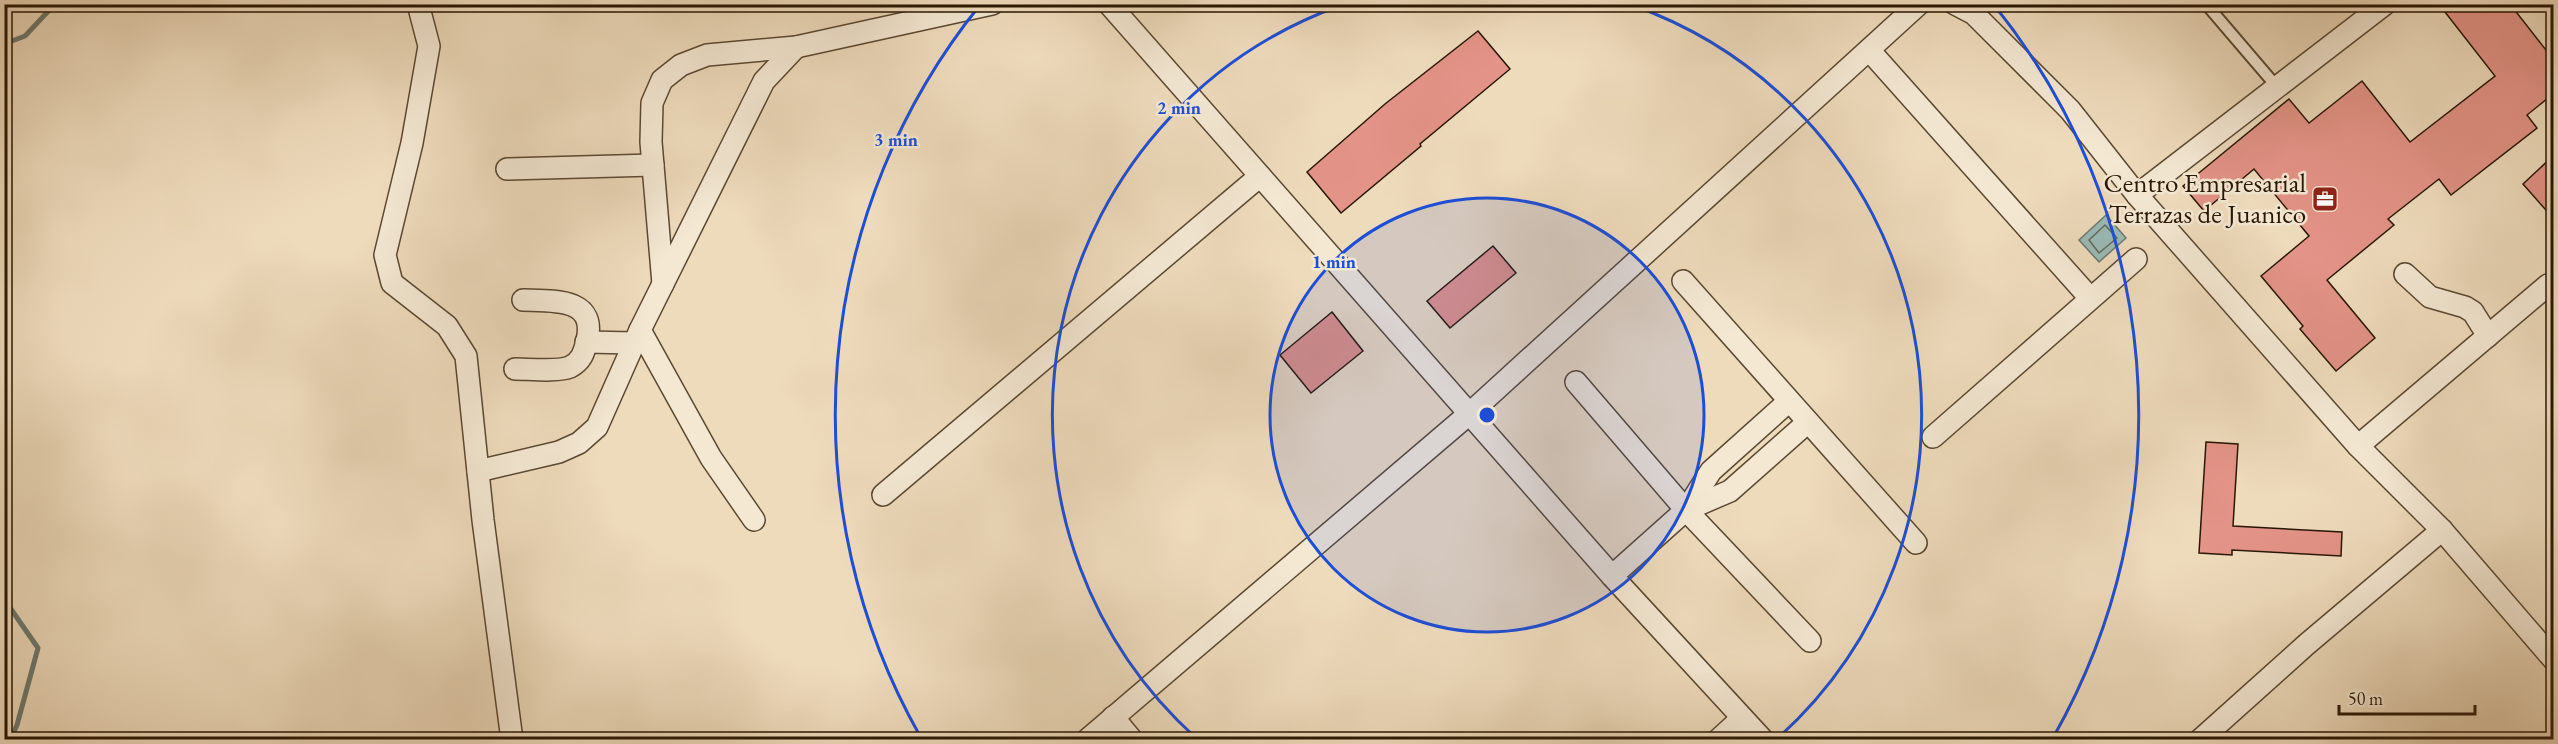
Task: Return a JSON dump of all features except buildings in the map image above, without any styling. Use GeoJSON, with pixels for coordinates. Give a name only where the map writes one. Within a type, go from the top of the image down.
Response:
{"type":"FeatureCollection","features":[{"type":"Feature","properties":{"kind":"street"},"geometry":{"type":"LineString","coordinates":[[418,4],[429,46],[412,142],[385,255],[392,283],[447,326],[466,356],[512,740]]}},
{"type":"Feature","properties":{"kind":"street"},"geometry":{"type":"LineString","coordinates":[[663,284],[653,165],[652,103],[662,80],[681,65],[707,55],[796,47],[992,4]]}},
{"type":"Feature","properties":{"kind":"street"},"geometry":{"type":"LineString","coordinates":[[1109,4],[1612,576],[1763,740]]}},
{"type":"Feature","properties":{"kind":"street"},"geometry":{"type":"LineString","coordinates":[[1087,740],[1469,414],[1919,4]]}},
{"type":"Feature","properties":{"kind":"street"},"geometry":{"type":"LineString","coordinates":[[1955,4],[1974,14],[2070,110],[2137,195],[2358,446],[2442,530],[2552,653]]}},
{"type":"Feature","properties":{"kind":"street"},"geometry":{"type":"LineString","coordinates":[[2137,195],[2385,4]]}},
{"type":"Feature","properties":{"kind":"street"},"geometry":{"type":"LineString","coordinates":[[478,471],[559,452],[579,443],[597,427],[663,284],[764,81],[796,47]]}},
{"type":"Feature","properties":{"kind":"street"},"geometry":{"type":"LineString","coordinates":[[1869,50],[2090,298]]}},
{"type":"Feature","properties":{"kind":"street"},"geometry":{"type":"LineString","coordinates":[[507,169],[653,165]]}},
{"type":"Feature","properties":{"kind":"street"},"geometry":{"type":"LineString","coordinates":[[883,495],[1260,176]]}},
{"type":"Feature","properties":{"kind":"street"},"geometry":{"type":"LineString","coordinates":[[1933,437],[2136,259]]}},
{"type":"Feature","properties":{"kind":"street"},"geometry":{"type":"LineString","coordinates":[[2405,274],[2430,297],[2465,307],[2473,312],[2488,336]]}},
{"type":"Feature","properties":{"kind":"street"},"geometry":{"type":"LineString","coordinates":[[1683,281],[1916,543]]}},
{"type":"Feature","properties":{"kind":"street"},"geometry":{"type":"LineString","coordinates":[[2358,446],[2548,285]]}},
{"type":"Feature","properties":{"kind":"street"},"geometry":{"type":"LineString","coordinates":[[514,369],[567,368],[583,357],[590,327],[586,316],[578,307],[563,302],[524,300]]}},
{"type":"Feature","properties":{"kind":"street"},"geometry":{"type":"LineString","coordinates":[[586,342],[638,337]]}},
{"type":"Feature","properties":{"kind":"street"},"geometry":{"type":"LineString","coordinates":[[638,337],[711,458],[754,520]]}},
{"type":"Feature","properties":{"kind":"street"},"geometry":{"type":"LineString","coordinates":[[1576,382],[1686,510],[1810,641]]}},
{"type":"Feature","properties":{"kind":"street"},"geometry":{"type":"LineString","coordinates":[[1612,576],[1686,510],[1711,471],[1789,401]]}},
{"type":"Feature","properties":{"kind":"street"},"geometry":{"type":"LineString","coordinates":[[1686,510],[1730,491],[1808,422]]}},
{"type":"Feature","properties":{"kind":"street"},"geometry":{"type":"LineString","coordinates":[[2200,740],[2302,641],[2442,530]]}},
{"type":"Feature","properties":{"kind":"street"},"geometry":{"type":"LineString","coordinates":[[1113,717],[1132,740]]}},
{"type":"Feature","properties":{"kind":"street"},"geometry":{"type":"LineString","coordinates":[[1718,740],[1742,718]]}},
{"type":"Feature","properties":{"kind":"lane"},"geometry":{"type":"LineString","coordinates":[[2206,4],[2277,87]]}},
{"type":"Feature","properties":{"kind":"water"},"geometry":{"type":"Polygon","coordinates":[[[2106,215],[2126,238],[2099,262],[2079,240],[2106,215]]]}},
{"type":"Feature","properties":{"kind":"waterway"},"geometry":{"type":"LineString","coordinates":[[4,44],[25,36],[55,4]]}},
{"type":"Feature","properties":{"kind":"waterway"},"geometry":{"type":"LineString","coordinates":[[4,599],[38,648],[17,725],[10,740]]}},
{"type":"Feature","properties":{"kind":"place","name":"Centro Empresarial Terrazas de Juanico"},"geometry":{"type":"Point","coordinates":[2325,199]}}]}
